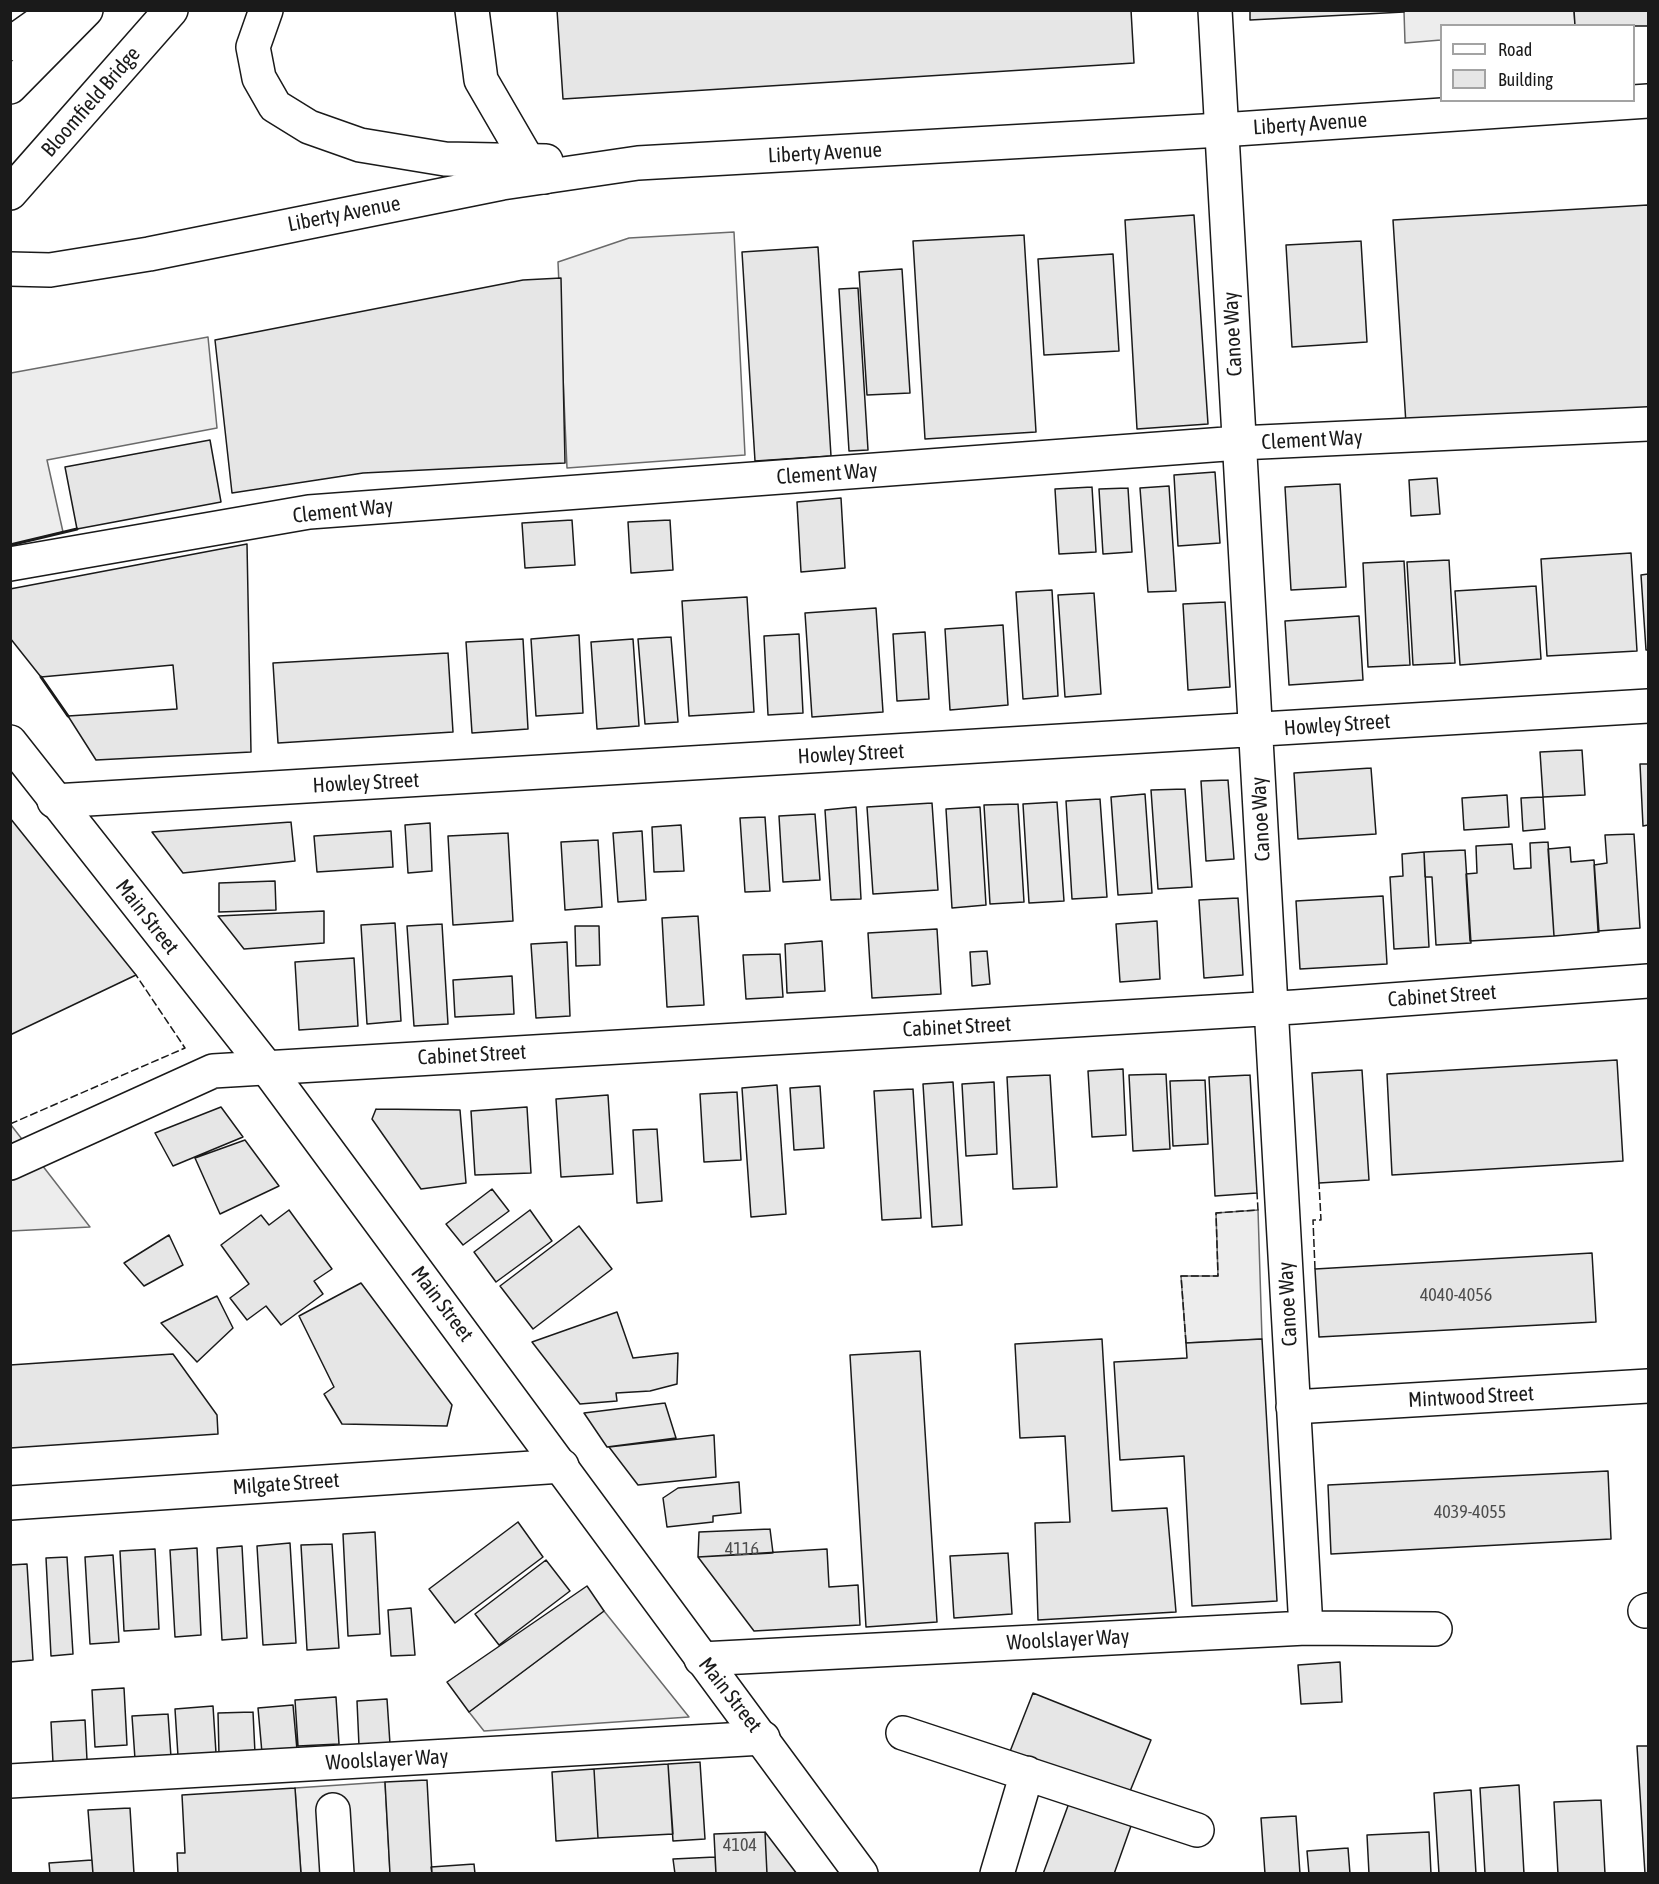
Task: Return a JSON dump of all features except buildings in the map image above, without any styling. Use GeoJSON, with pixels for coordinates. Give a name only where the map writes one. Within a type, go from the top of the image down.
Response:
{"type":"FeatureCollection","features":[{"type":"Feature","properties":{"kind":"main road"},"geometry":{"type":"LineString","coordinates":[[10,44],[58,10]]}},
{"type":"Feature","properties":{"kind":"main road"},"geometry":{"type":"LineString","coordinates":[[10,87],[86,10]]}},
{"type":"Feature","properties":{"kind":"main road","name":"Bloomfield Bridge"},"geometry":{"type":"LineString","coordinates":[[10,193],[171,10]]}},
{"type":"Feature","properties":{"kind":"main road"},"geometry":{"type":"LineString","coordinates":[[266,10],[253,47],[259,78],[274,106],[309,127],[360,145],[445,159],[536,169]]}},
{"type":"Feature","properties":{"kind":"main road"},"geometry":{"type":"LineString","coordinates":[[472,10],[481,80],[536,169]]}},
{"type":"Feature","properties":{"kind":"main road","name":"Canoe Way"},"geometry":{"type":"LineString","coordinates":[[1215,10],[1306,1628]]}},
{"type":"Feature","properties":{"kind":"main road","name":"Liberty Avenue"},"geometry":{"type":"LineString","coordinates":[[10,269],[50,270],[149,254],[363,210],[536,169],[1221,130],[1633,102]]}},
{"type":"Feature","properties":{"kind":"main road","name":"Clement Way"},"geometry":{"type":"LineString","coordinates":[[10,564],[309,512],[1239,443],[1648,424]]}},
{"type":"Feature","properties":{"kind":"main road","name":"Howley Street"},"geometry":{"type":"LineString","coordinates":[[54,801],[1648,706]]}},
{"type":"Feature","properties":{"kind":"main road","name":"Main Street"},"geometry":{"type":"LineString","coordinates":[[10,742],[54,801],[266,1067],[562,1466],[701,1659],[763,1738],[861,1874]]}},
{"type":"Feature","properties":{"kind":"main road","name":"Cabinet Street"},"geometry":{"type":"LineString","coordinates":[[10,1163],[213,1071],[1271,1008],[1648,981]]}},
{"type":"Feature","properties":{"kind":"main road","name":"Mintwood Street"},"geometry":{"type":"LineString","coordinates":[[1293,1407],[1648,1386]]}},
{"type":"Feature","properties":{"kind":"main road","name":"Milgate Street"},"geometry":{"type":"LineString","coordinates":[[10,1503],[562,1466]]}},
{"type":"Feature","properties":{"kind":"main road","name":"Woolslayer Way"},"geometry":{"type":"LineString","coordinates":[[701,1659],[1306,1628],[1435,1629]]}},
{"type":"Feature","properties":{"kind":"main road"},"geometry":{"type":"LineString","coordinates":[[903,1733],[1197,1830]]}},
{"type":"Feature","properties":{"kind":"main road","name":"Woolslayer Way"},"geometry":{"type":"LineString","coordinates":[[10,1781],[763,1738]]}},
{"type":"Feature","properties":{"kind":"main road"},"geometry":{"type":"LineString","coordinates":[[997,1874],[1027,1773]]}},
{"type":"Feature","properties":{"kind":"main road"},"geometry":{"type":"LineString","coordinates":[[333,1810],[337,1874]]}},
{"type":"Feature","properties":{"kind":"shaded area"},"geometry":{"type":"Polygon","coordinates":[[[1404,11],[1574,11],[1575,24],[1440,24],[1440,40],[1405,43],[1404,11]]]}},
{"type":"Feature","properties":{"kind":"shaded area"},"geometry":{"type":"Polygon","coordinates":[[[734,232],[745,455],[567,468],[558,262],[629,238],[734,232]]]}},
{"type":"Feature","properties":{"kind":"shaded area"},"geometry":{"type":"Polygon","coordinates":[[[208,337],[217,428],[47,460],[63,532],[11,545],[11,373],[208,337]]]}},
{"type":"Feature","properties":{"kind":"shaded area"},"geometry":{"type":"Polygon","coordinates":[[[11,1125],[90,1227],[11,1231],[11,1125]]]}},
{"type":"Feature","properties":{"kind":"shaded area"},"geometry":{"type":"Polygon","coordinates":[[[1258,1210],[1262,1339],[1186,1343],[1181,1276],[1218,1276],[1216,1213],[1258,1210]]]}},
{"type":"Feature","properties":{"kind":"shaded area"},"geometry":{"type":"Polygon","coordinates":[[[604,1611],[689,1717],[484,1731],[469,1712],[604,1611]]]}},
{"type":"Feature","properties":{"kind":"shaded area"},"geometry":{"type":"Polygon","coordinates":[[[385,1782],[390,1873],[301,1873],[295,1788],[385,1782]]]}},
{"type":"Feature","properties":{"kind":"fence"},"geometry":{"type":"LineString","coordinates":[[10,1124],[185,1048],[136,975]]}},
{"type":"Feature","properties":{"kind":"fence"},"geometry":{"type":"LineString","coordinates":[[1315,1269],[1313,1220],[1321,1220],[1319,1183]]}},
{"type":"Feature","properties":{"kind":"fence"},"geometry":{"type":"LineString","coordinates":[[1186,1343],[1181,1276],[1218,1276],[1216,1213],[1258,1210],[1257,1193]]}},
{"type":"Feature","properties":{"kind":"wall"},"geometry":{"type":"LineString","coordinates":[[10,545],[77,529]]}},
{"type":"Feature","properties":{"kind":"wall"},"geometry":{"type":"LineString","coordinates":[[41,677],[68,716]]}}]}
